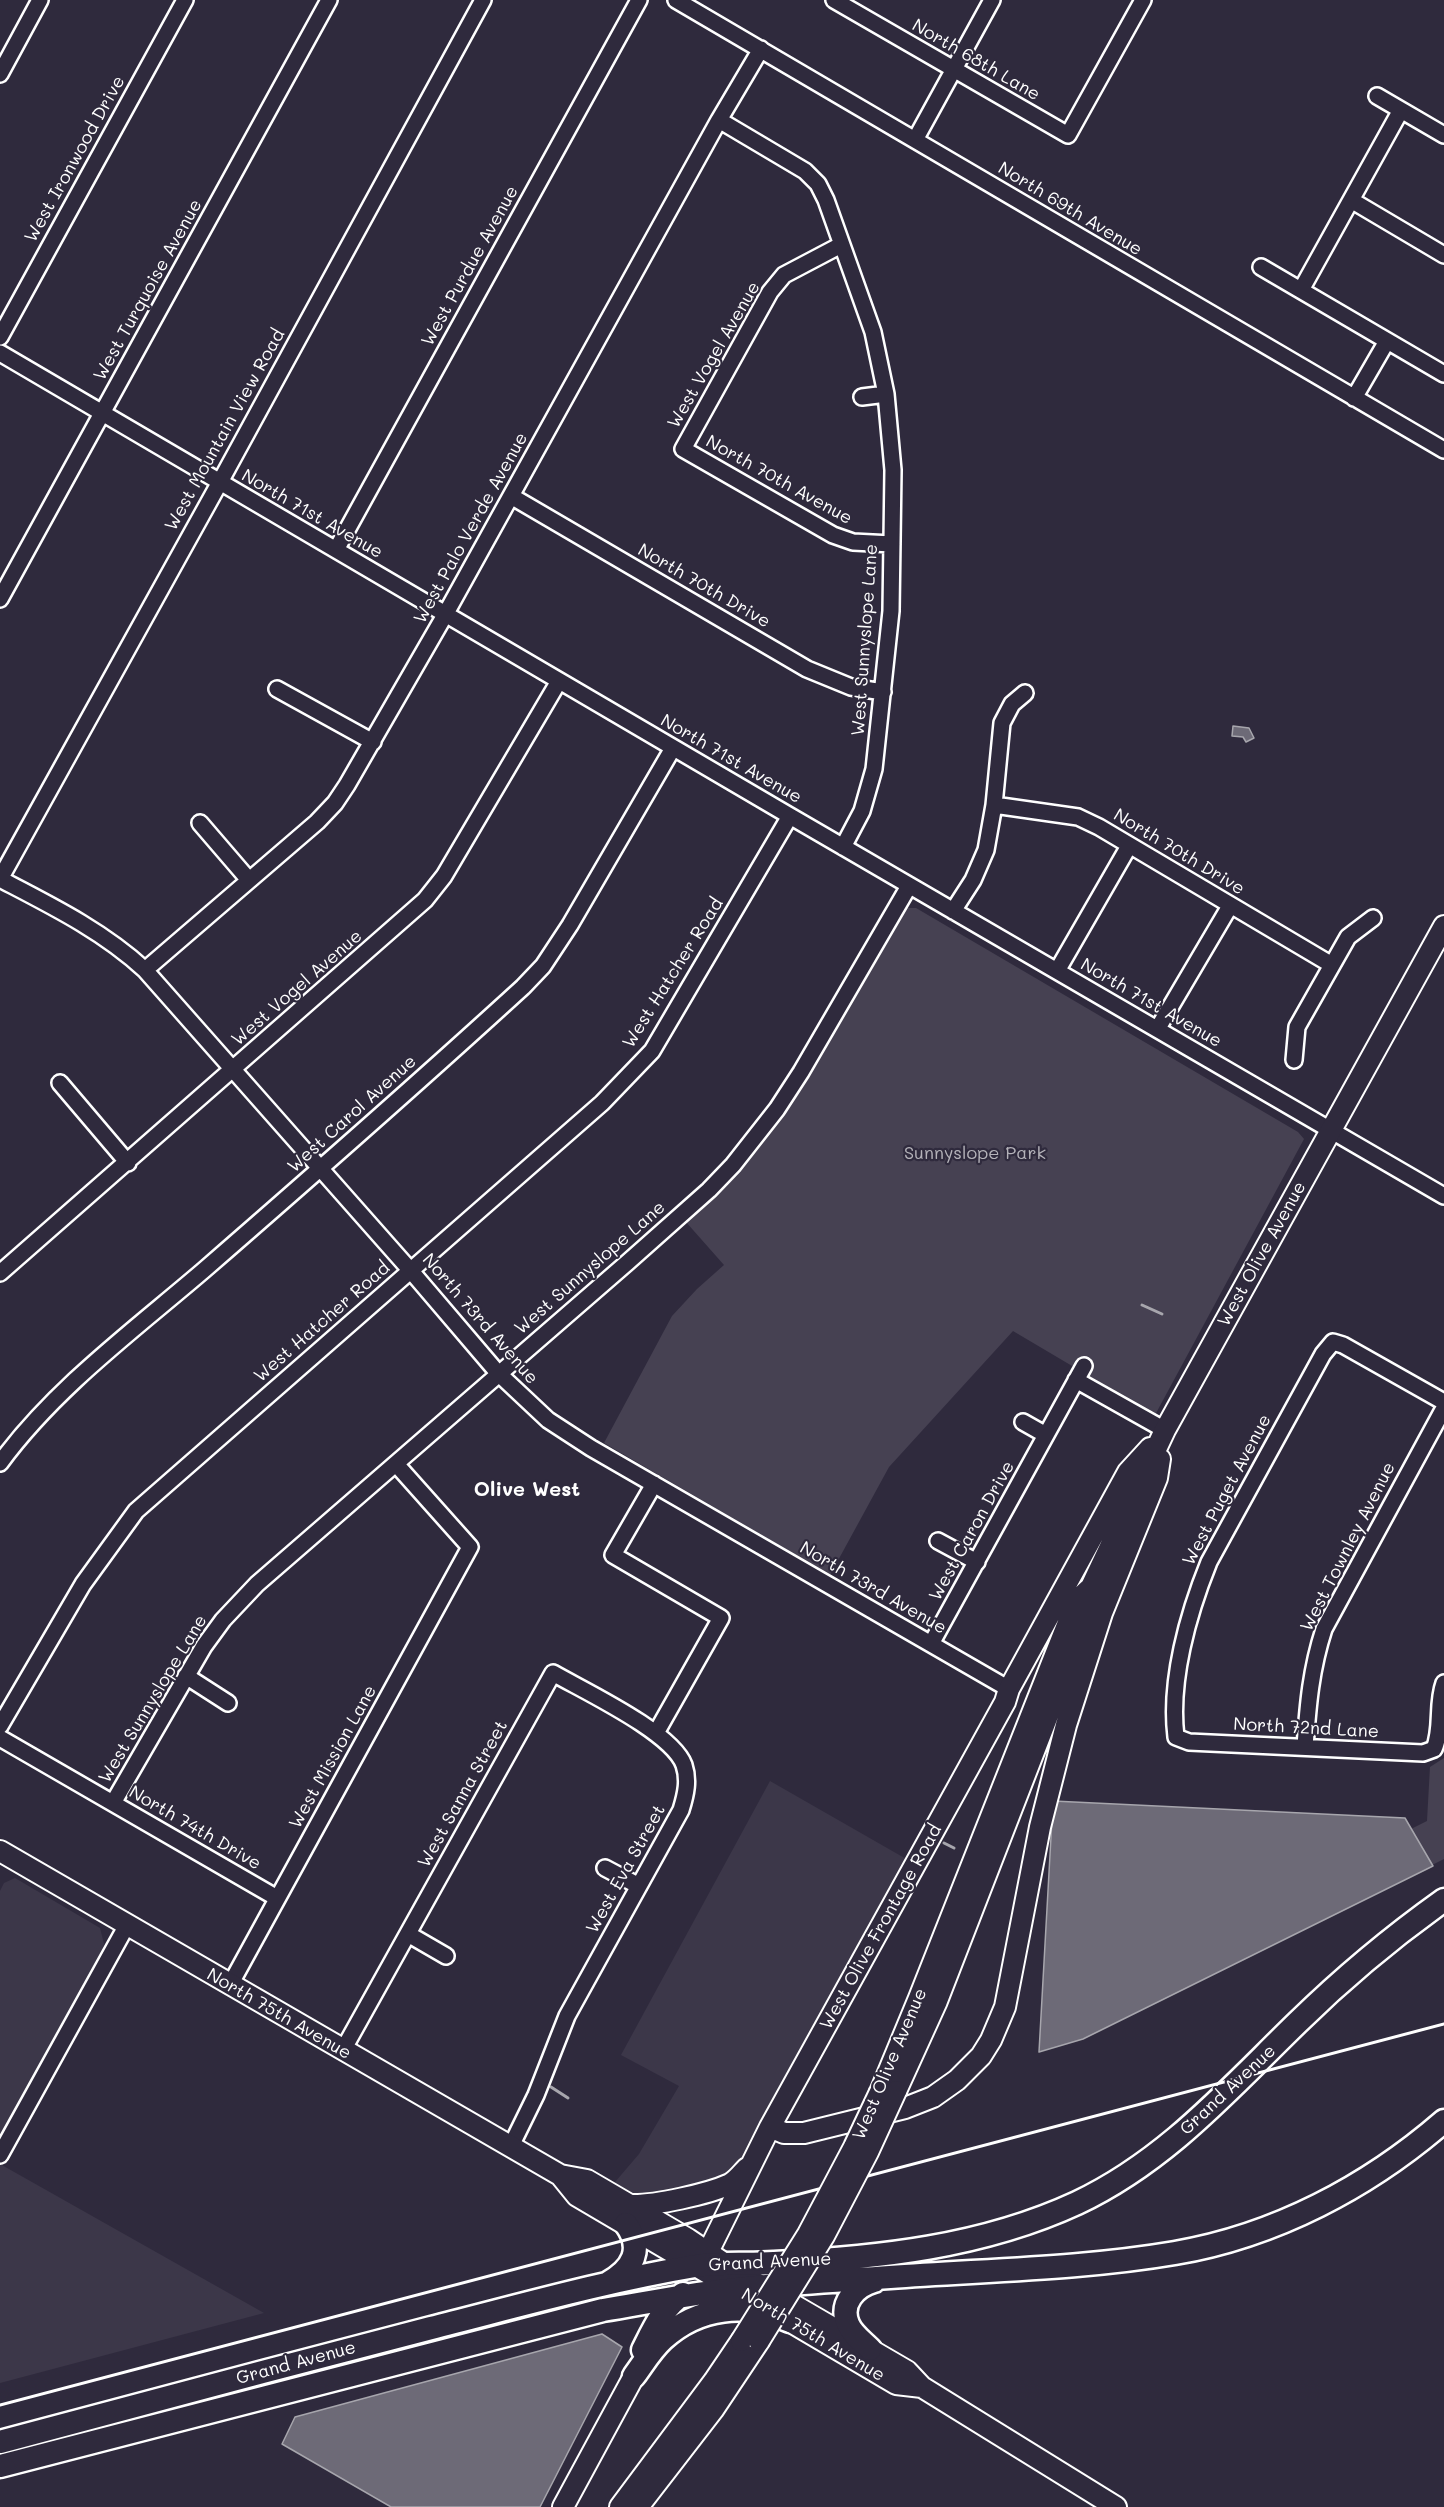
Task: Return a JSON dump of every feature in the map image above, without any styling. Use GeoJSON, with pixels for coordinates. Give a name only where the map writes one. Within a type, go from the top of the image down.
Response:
{"type":"FeatureCollection","features":[{"type":"Feature","properties":{"kind":"highway","name":"Grand Avenue"},"geometry":{"type":"LineString","coordinates":[[0,2442],[606,2284],[774,2263],[873,2256],[974,2238],[1044,2217],[1108,2186],[1158,2153],[1197,2123],[1352,1971],[1444,1900]]}},
{"type":"Feature","properties":{"kind":"highway","name":"Grand Avenue"},"geometry":{"type":"LineString","coordinates":[[720,2270],[762,2286],[1113,2261],[1176,2253],[1262,2230],[1337,2196],[1414,2147],[1444,2121]]}},
{"type":"Feature","properties":{"kind":"highway"},"geometry":{"type":"LineString","coordinates":[[606,2284],[624,2274],[634,2255],[634,2238],[628,2215]]}},
{"type":"Feature","properties":{"kind":"highway","name":"Grand Avenue"},"geometry":{"type":"LineString","coordinates":[[0,2466],[490,2337],[603,2310],[668,2299],[720,2270]]}},
{"type":"Feature","properties":{"kind":"highway"},"geometry":{"type":"LineString","coordinates":[[634,2376],[643,2350],[668,2299],[680,2283],[720,2270]]}},
{"type":"Feature","properties":{"kind":"highway"},"geometry":{"type":"LineString","coordinates":[[870,2349],[853,2332],[847,2322],[846,2306],[852,2294],[860,2287],[888,2277]]}},
{"type":"Feature","properties":{"kind":"highway"},"geometry":{"type":"LineString","coordinates":[[603,2310],[632,2318],[644,2332],[643,2350]]}},
{"type":"Feature","properties":{"kind":"highway"},"geometry":{"type":"LineString","coordinates":[[634,2376],[662,2340],[702,2315],[734,2310],[756,2310],[790,2321]]}},
{"type":"Feature","properties":{"kind":"main road","name":"West Olive Avenue"},"geometry":{"type":"LineString","coordinates":[[638,2507],[713,2410],[854,2148],[888,2091],[919,1998],[1077,1600],[1091,1587],[1166,1430],[1444,926]]}},
{"type":"Feature","properties":{"kind":"main road","name":"West Olive Frontage Road"},"geometry":{"type":"LineString","coordinates":[[751,2163],[1000,1711],[1009,1689],[1128,1472],[1166,1430]]}},
{"type":"Feature","properties":{"kind":"main road"},"geometry":{"type":"LineString","coordinates":[[770,2127],[784,2133],[804,2133],[905,2108],[924,2100],[957,2080],[981,2056],[992,2040],[1005,2007],[1040,1827],[1066,1725],[1102,1613],[1157,1478],[1166,1430]]}},
{"type":"Feature","properties":{"kind":"main road","name":"North 75th Avenue"},"geometry":{"type":"LineString","coordinates":[[2,1857],[127,1925],[511,2146],[560,2175],[577,2196],[628,2215],[720,2270],[790,2321],[896,2384],[922,2387]]}},
{"type":"Feature","properties":{"kind":"main road"},"geometry":{"type":"LineString","coordinates":[[628,2215],[649,2206],[730,2184],[751,2163]]}},
{"type":"Feature","properties":{"kind":"main road"},"geometry":{"type":"LineString","coordinates":[[720,2270],[751,2163]]}},
{"type":"Feature","properties":{"kind":"main road","name":"North 75th Avenue"},"geometry":{"type":"LineString","coordinates":[[762,2286],[907,2371],[922,2387],[1109,2505]]}},
{"type":"Feature","properties":{"kind":"main road","name":"West Olive Avenue"},"geometry":{"type":"LineString","coordinates":[[620,2507],[708,2390],[750,2341]]}},
{"type":"Feature","properties":{"kind":"main road"},"geometry":{"type":"LineString","coordinates":[[563,2507],[634,2376]]}},
{"type":"Feature","properties":{"kind":"street"},"geometry":{"type":"LineString","coordinates":[[0,74],[40,0]]}},
{"type":"Feature","properties":{"kind":"street","name":"West Ironwood Drive"},"geometry":{"type":"LineString","coordinates":[[0,337],[185,0]]}},
{"type":"Feature","properties":{"kind":"street","name":"West Turquoise Avenue"},"geometry":{"type":"LineString","coordinates":[[0,599],[329,0]]}},
{"type":"Feature","properties":{"kind":"street","name":"West Mountain View Road"},"geometry":{"type":"LineString","coordinates":[[0,879],[483,0]]}},
{"type":"Feature","properties":{"kind":"street","name":"West Purdue Avenue"},"geometry":{"type":"LineString","coordinates":[[336,550],[639,0]]}},
{"type":"Feature","properties":{"kind":"street","name":"North 69th Avenue"},"geometry":{"type":"LineString","coordinates":[[676,0],[1444,450]]}},
{"type":"Feature","properties":{"kind":"street"},"geometry":{"type":"LineString","coordinates":[[915,140],[992,0]]}},
{"type":"Feature","properties":{"kind":"street","name":"North 68th Lane"},"geometry":{"type":"LineString","coordinates":[[839,1],[1068,135],[1143,0]]}},
{"type":"Feature","properties":{"kind":"street","name":"West Palo Verde Avenue"},"geometry":{"type":"LineString","coordinates":[[145,970],[317,822],[335,802],[373,742],[445,615],[719,120],[761,49]]}},
{"type":"Feature","properties":{"kind":"street"},"geometry":{"type":"LineString","coordinates":[[1377,96],[1444,135]]}},
{"type":"Feature","properties":{"kind":"street"},"geometry":{"type":"LineString","coordinates":[[1301,290],[1401,110]]}},
{"type":"Feature","properties":{"kind":"street","name":"West Sunnyslope Lane"},"geometry":{"type":"LineString","coordinates":[[719,120],[805,171],[826,200],[873,332],[886,394],[893,470],[891,611],[883,692],[869,790],[856,826],[843,847]]}},
{"type":"Feature","properties":{"kind":"street"},"geometry":{"type":"LineString","coordinates":[[1351,200],[1444,255]]}},
{"type":"Feature","properties":{"kind":"street","name":"West Vogel Avenue"},"geometry":{"type":"LineString","coordinates":[[683,449],[770,292],[791,271],[841,245]]}},
{"type":"Feature","properties":{"kind":"street"},"geometry":{"type":"LineString","coordinates":[[1261,267],[1444,374]]}},
{"type":"Feature","properties":{"kind":"street"},"geometry":{"type":"LineString","coordinates":[[1354,398],[1387,341]]}},
{"type":"Feature","properties":{"kind":"street","name":"North 71st Avenue"},"geometry":{"type":"LineString","coordinates":[[0,353],[909,886],[1158,1028],[1444,1196]]}},
{"type":"Feature","properties":{"kind":"street"},"geometry":{"type":"LineString","coordinates":[[862,397],[886,394]]}},
{"type":"Feature","properties":{"kind":"street","name":"North 70th Avenue"},"geometry":{"type":"LineString","coordinates":[[683,449],[833,535],[853,542],[892,544]]}},
{"type":"Feature","properties":{"kind":"street","name":"North 70th Drive"},"geometry":{"type":"LineString","coordinates":[[511,496],[807,669],[850,687],[883,692]]}},
{"type":"Feature","properties":{"kind":"street","name":"West Vogel Avenue"},"geometry":{"type":"LineString","coordinates":[[3,1265],[128,1163],[425,900],[444,876],[560,681]]}},
{"type":"Feature","properties":{"kind":"street"},"geometry":{"type":"LineString","coordinates":[[277,689],[373,742]]}},
{"type":"Feature","properties":{"kind":"street"},"geometry":{"type":"LineString","coordinates":[[953,911],[980,865],[986,850],[994,805],[1002,723],[1012,704],[1025,693]]}},
{"type":"Feature","properties":{"kind":"street","name":"West Carol Avenue"},"geometry":{"type":"LineString","coordinates":[[0,1462],[47,1408],[87,1371],[321,1169],[506,1003],[543,966],[570,925],[673,748]]}},
{"type":"Feature","properties":{"kind":"street","name":"North 70th Drive"},"geometry":{"type":"LineString","coordinates":[[994,805],[1078,817],[1099,827],[1332,965]]}},
{"type":"Feature","properties":{"kind":"street","name":"West Hatcher Road"},"geometry":{"type":"LineString","coordinates":[[0,1726],[83,1584],[136,1511],[602,1103],[652,1051],[790,816]]}},
{"type":"Feature","properties":{"kind":"street"},"geometry":{"type":"LineString","coordinates":[[200,823],[249,880]]}},
{"type":"Feature","properties":{"kind":"street"},"geometry":{"type":"LineString","coordinates":[[1058,972],[1129,846]]}},
{"type":"Feature","properties":{"kind":"street","name":"North 73rd Avenue"},"geometry":{"type":"LineString","coordinates":[[0,879],[107,939],[126,952],[145,970],[411,1270],[498,1373],[548,1420],[654,1484],[1009,1689]]}},
{"type":"Feature","properties":{"kind":"street","name":"West Sunnyslope Lane"},"geometry":{"type":"LineString","coordinates":[[113,1803],[186,1676],[223,1620],[257,1584],[646,1246],[709,1190],[733,1165],[777,1109],[801,1072],[909,886]]}},
{"type":"Feature","properties":{"kind":"street"},"geometry":{"type":"LineString","coordinates":[[1158,1028],[1230,906]]}},
{"type":"Feature","properties":{"kind":"street"},"geometry":{"type":"LineString","coordinates":[[1294,1060],[1297,1027],[1348,937],[1373,918]]}},
{"type":"Feature","properties":{"kind":"street"},"geometry":{"type":"LineString","coordinates":[[60,1083],[128,1163]]}},
{"type":"Feature","properties":{"kind":"street","name":"West Puget Avenue"},"geometry":{"type":"LineString","coordinates":[[1176,1737],[1174,1724],[1181,1650],[1201,1580],[1318,1364],[1333,1342],[1343,1345],[1444,1402]]}},
{"type":"Feature","properties":{"kind":"street","name":"West Caron Drive"},"geometry":{"type":"LineString","coordinates":[[931,1644],[1084,1366]]}},
{"type":"Feature","properties":{"kind":"street"},"geometry":{"type":"LineString","coordinates":[[1076,1380],[1166,1430]]}},
{"type":"Feature","properties":{"kind":"street","name":"West Townley Avenue"},"geometry":{"type":"LineString","coordinates":[[1305,1747],[1308,1691],[1314,1660],[1324,1629],[1444,1408]]}},
{"type":"Feature","properties":{"kind":"street"},"geometry":{"type":"LineString","coordinates":[[1023,1422],[1046,1435]]}},
{"type":"Feature","properties":{"kind":"street","name":"West Mission Lane"},"geometry":{"type":"LineString","coordinates":[[230,1985],[470,1547],[396,1464]]}},
{"type":"Feature","properties":{"kind":"street"},"geometry":{"type":"LineString","coordinates":[[654,1484],[613,1555],[721,1618],[656,1733]]}},
{"type":"Feature","properties":{"kind":"street"},"geometry":{"type":"LineString","coordinates":[[938,1541],[977,1562]]}},
{"type":"Feature","properties":{"kind":"street","name":"West Eva Street"},"geometry":{"type":"LineString","coordinates":[[511,2146],[536,2095],[567,2016],[681,1810],[686,1793],[687,1778],[683,1762],[672,1747],[656,1733],[553,1673]]}},
{"type":"Feature","properties":{"kind":"street","name":"West Sanna Street"},"geometry":{"type":"LineString","coordinates":[[343,2050],[553,1673]]}},
{"type":"Feature","properties":{"kind":"street"},"geometry":{"type":"LineString","coordinates":[[186,1676],[228,1703]]}},
{"type":"Feature","properties":{"kind":"street","name":"North 72nd Lane"},"geometry":{"type":"LineString","coordinates":[[1176,1737],[1189,1742],[1423,1753],[1434,1749],[1439,1737],[1439,1707],[1444,1683]]}},
{"type":"Feature","properties":{"kind":"street","name":"North 74th Drive"},"geometry":{"type":"LineString","coordinates":[[0,1737],[277,1899]]}},
{"type":"Feature","properties":{"kind":"street"},"geometry":{"type":"LineString","coordinates":[[604,1868],[639,1886]]}},
{"type":"Feature","properties":{"kind":"street"},"geometry":{"type":"LineString","coordinates":[[0,2155],[127,1925]]}},
{"type":"Feature","properties":{"kind":"street"},"geometry":{"type":"LineString","coordinates":[[408,1934],[446,1956]]}},
{"type":"Feature","properties":{"kind":"shaded area"},"geometry":{"type":"Polygon","coordinates":[[[1233,726],[1249,728],[1254,738],[1246,742],[1243,737],[1232,736],[1233,726]]]}},
{"type":"Feature","properties":{"kind":"shaded area"},"geometry":{"type":"Polygon","coordinates":[[[770,1781],[908,1860],[739,2167],[726,2178],[650,2201],[627,2198],[610,2188],[639,2154],[679,2086],[621,2055],[770,1781]]]}},
{"type":"Feature","properties":{"kind":"shaded area"},"geometry":{"type":"Polygon","coordinates":[[[1053,1801],[1405,1818],[1433,1866],[1083,2039],[1039,2052],[1053,1801]]]}},
{"type":"Feature","properties":{"kind":"shaded area"},"geometry":{"type":"Polygon","coordinates":[[[15,1878],[100,1928],[104,1944],[99,1958],[0,2140],[0,1891],[4,1883],[15,1878]]]}},
{"type":"Feature","properties":{"kind":"shaded area"},"geometry":{"type":"Polygon","coordinates":[[[0,2164],[264,2313],[0,2383],[0,2164]]]}},
{"type":"Feature","properties":{"kind":"shaded area"},"geometry":{"type":"Polygon","coordinates":[[[602,2334],[622,2347],[540,2507],[391,2507],[282,2444],[295,2417],[602,2334]]]}},
{"type":"Feature","properties":{"kind":"green space","name":"Sunnyslope Park"},"geometry":{"type":"Polygon","coordinates":[[[907,908],[916,908],[1298,1132],[1304,1139],[1155,1415],[1013,1331],[889,1467],[830,1575],[604,1443],[672,1316],[724,1265],[686,1222],[731,1180],[777,1123],[802,1087],[907,908]]]}},
{"type":"Feature","properties":{"kind":"green space"},"geometry":{"type":"Polygon","coordinates":[[[1444,1758],[1444,1859],[1432,1865],[1411,1829],[1427,1821],[1430,1767],[1444,1758]]]}},
{"type":"Feature","properties":{"kind":"waterway"},"geometry":{"type":"LineString","coordinates":[[1142,1305],[1162,1314]]}},
{"type":"Feature","properties":{"kind":"waterway"},"geometry":{"type":"LineString","coordinates":[[944,1843],[954,1848]]}},
{"type":"Feature","properties":{"kind":"waterway"},"geometry":{"type":"LineString","coordinates":[[551,2087],[568,2098]]}},
{"type":"Feature","properties":{"kind":"railway"},"geometry":{"type":"LineString","coordinates":[[0,2405],[1444,2024]]}},
{"type":"Feature","properties":{"kind":"district","name":"Olive West"},"geometry":{"type":"Point","coordinates":[527,1490]}}]}
